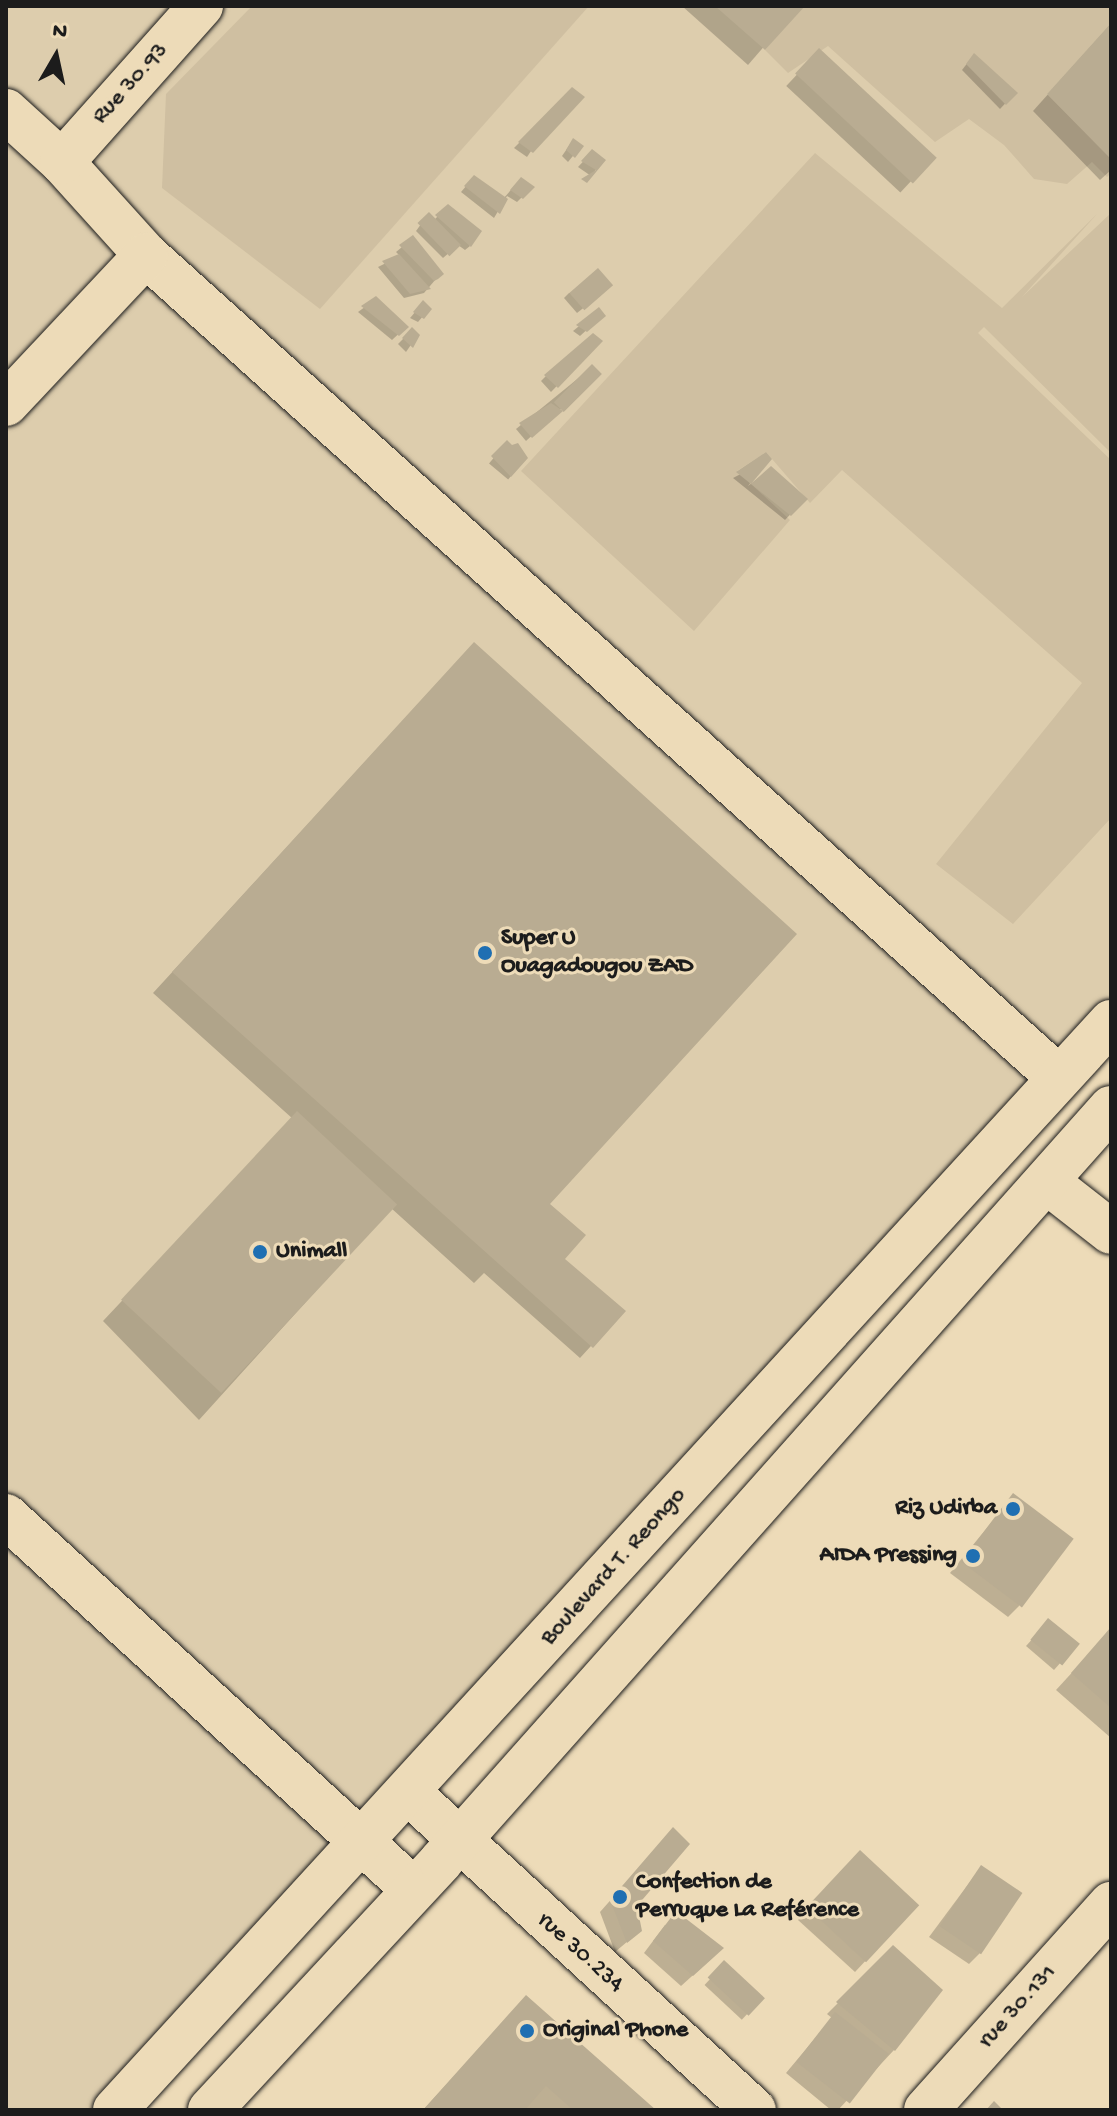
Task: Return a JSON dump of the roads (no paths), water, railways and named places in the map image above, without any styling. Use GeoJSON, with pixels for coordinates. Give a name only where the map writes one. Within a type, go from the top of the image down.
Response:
{"type":"FeatureCollection","features":[{"type":"Feature","properties":{"kind":"street","name":"Rue 30.93"},"geometry":{"type":"LineString","coordinates":[[62,162],[201,6]]}},
{"type":"Feature","properties":{"kind":"street"},"geometry":{"type":"LineString","coordinates":[[6,111],[62,162],[146,255],[1059,1078]]}},
{"type":"Feature","properties":{"kind":"street"},"geometry":{"type":"LineString","coordinates":[[6,404],[146,255]]}},
{"type":"Feature","properties":{"kind":"street","name":"Boulevard T. Reongo"},"geometry":{"type":"LineString","coordinates":[[115,2110],[1111,1022]]}},
{"type":"Feature","properties":{"kind":"street"},"geometry":{"type":"LineString","coordinates":[[210,2110],[458,1842],[1111,1108]]}},
{"type":"Feature","properties":{"kind":"street"},"geometry":{"type":"LineString","coordinates":[[1047,1182],[1111,1232]]}},
{"type":"Feature","properties":{"kind":"street"},"geometry":{"type":"LineString","coordinates":[[6,1516],[363,1839],[414,1890]]}},
{"type":"Feature","properties":{"kind":"street","name":"rue 30.234"},"geometry":{"type":"LineString","coordinates":[[408,1792],[458,1842],[754,2110]]}},
{"type":"Feature","properties":{"kind":"street","name":"rue 30.131"},"geometry":{"type":"LineString","coordinates":[[926,2110],[1111,1904]]}},
{"type":"Feature","properties":{"kind":"place","name":"Super U Ouagadougou ZAD"},"geometry":{"type":"Point","coordinates":[485,953]}},
{"type":"Feature","properties":{"kind":"place","name":"Unimall"},"geometry":{"type":"Point","coordinates":[260,1252]}},
{"type":"Feature","properties":{"kind":"place","name":"Riz Udirba"},"geometry":{"type":"Point","coordinates":[1013,1509]}},
{"type":"Feature","properties":{"kind":"place","name":"AIDA Pressing"},"geometry":{"type":"Point","coordinates":[973,1556]}},
{"type":"Feature","properties":{"kind":"place","name":"Confection de Perruque La Reférence"},"geometry":{"type":"Point","coordinates":[620,1897]}},
{"type":"Feature","properties":{"kind":"place","name":"Original Phone"},"geometry":{"type":"Point","coordinates":[527,2031]}}]}
